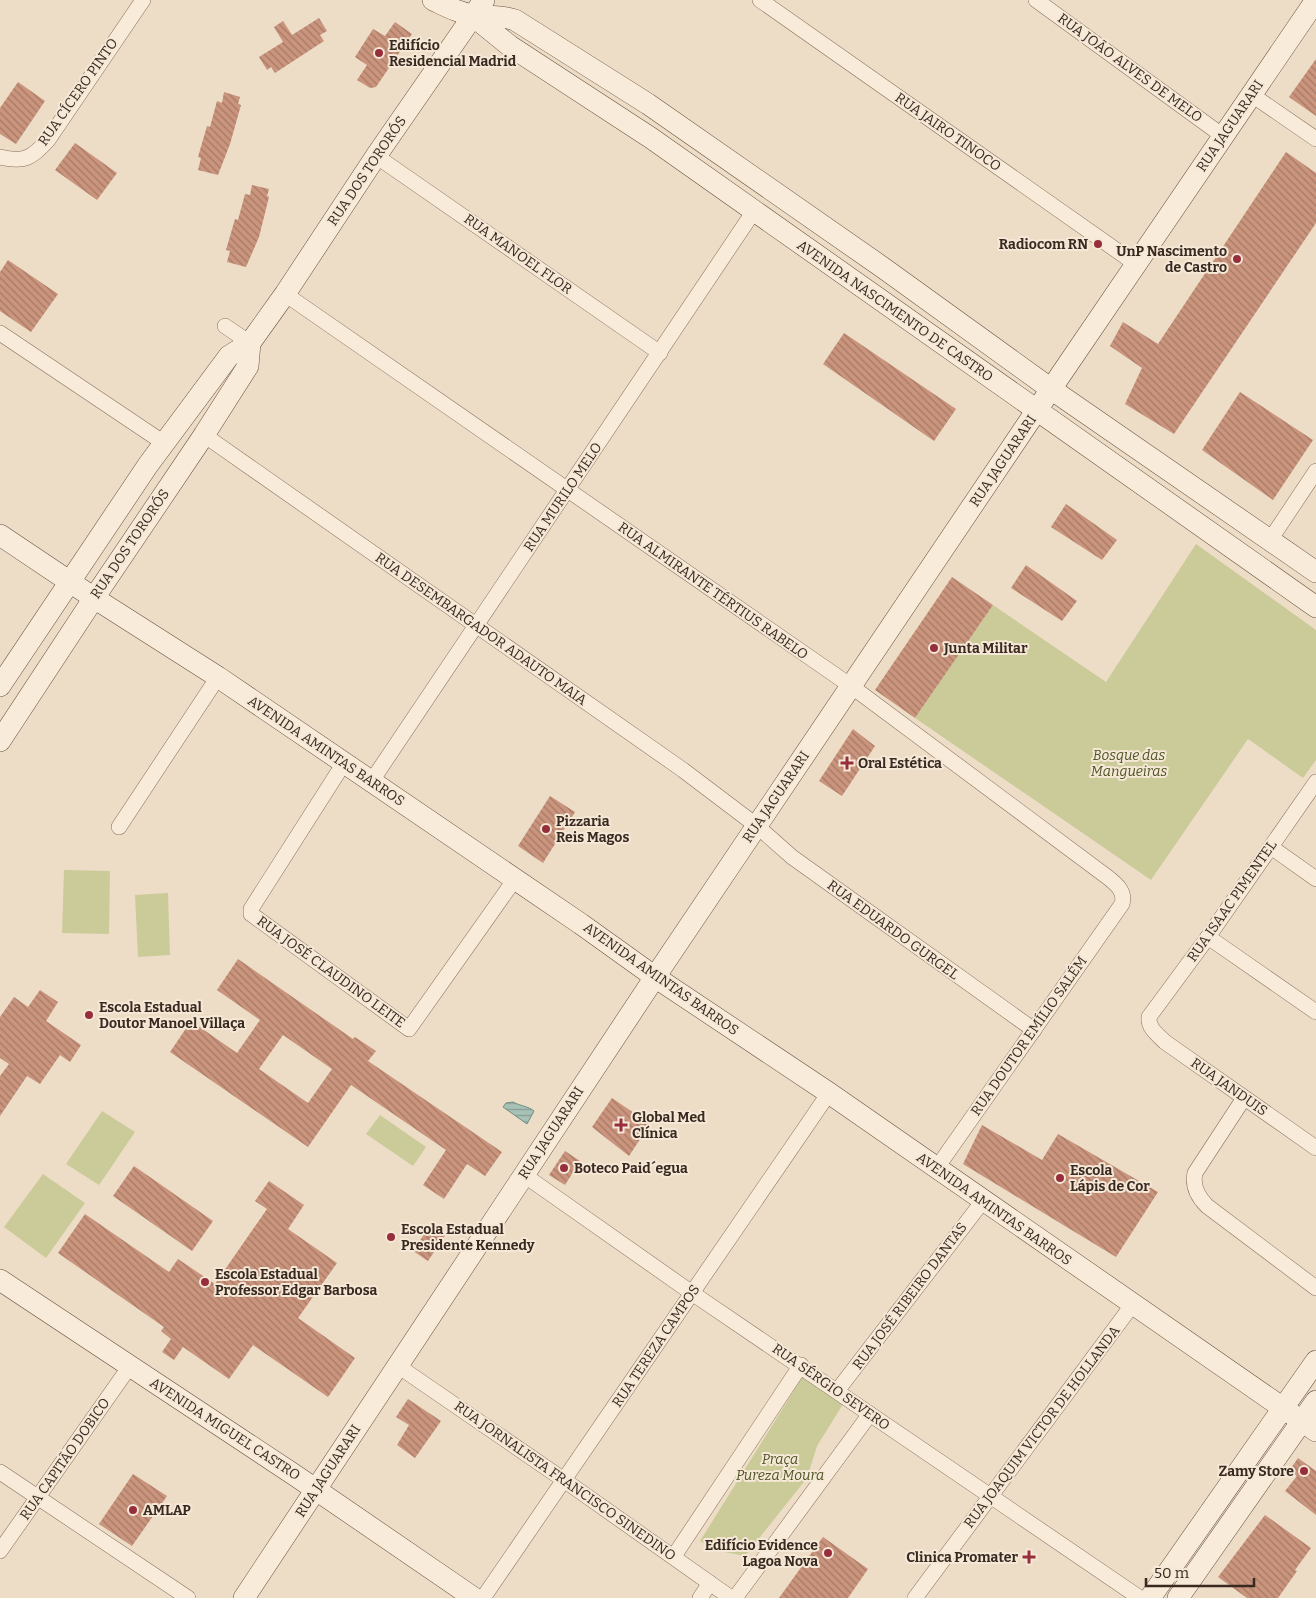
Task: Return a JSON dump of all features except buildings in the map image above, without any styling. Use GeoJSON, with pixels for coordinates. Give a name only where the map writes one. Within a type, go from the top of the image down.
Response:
{"type":"FeatureCollection","features":[{"type":"Feature","properties":{"kind":"main road","name":"AVENIDA NASCIMENTO DE CASTRO"},"geometry":{"type":"LineString","coordinates":[[433,0],[479,8],[493,15],[505,16],[515,20],[648,104],[882,267],[1051,389],[1316,572]]}},
{"type":"Feature","properties":{"kind":"main road","name":"RUA JAGUARARI"},"geometry":{"type":"LineString","coordinates":[[244,1598],[655,977],[1051,389],[1316,0]]}},
{"type":"Feature","properties":{"kind":"main road","name":"AVENIDA NASCIMENTO DE CASTRO"},"geometry":{"type":"LineString","coordinates":[[479,8],[510,46],[651,138],[1316,607]]}},
{"type":"Feature","properties":{"kind":"main road","name":"RUA DOS TORORÓS"},"geometry":{"type":"LineString","coordinates":[[0,686],[148,465],[230,356],[250,343],[285,294],[376,156],[479,8]]}},
{"type":"Feature","properties":{"kind":"main road"},"geometry":{"type":"LineString","coordinates":[[648,104],[651,138]]}},
{"type":"Feature","properties":{"kind":"main road"},"geometry":{"type":"LineString","coordinates":[[829,265],[882,267]]}},
{"type":"Feature","properties":{"kind":"main road","name":"RUA DOS TORORÓS"},"geometry":{"type":"LineString","coordinates":[[0,741],[248,366],[250,343]]}},
{"type":"Feature","properties":{"kind":"main road"},"geometry":{"type":"LineString","coordinates":[[148,465],[172,481]]}},
{"type":"Feature","properties":{"kind":"main road"},"geometry":{"type":"LineString","coordinates":[[1214,503],[1221,540]]}},
{"type":"Feature","properties":{"kind":"main road","name":"AVENIDA AMINTAS BARROS"},"geometry":{"type":"LineString","coordinates":[[0,534],[94,598],[218,677],[515,879],[655,977],[829,1093],[1309,1426]]}},
{"type":"Feature","properties":{"kind":"main road","name":"AVENIDA MIGUEL CASTRO"},"geometry":{"type":"LineString","coordinates":[[0,1280],[316,1490],[474,1598]]}},
{"type":"Feature","properties":{"kind":"main road"},"geometry":{"type":"LineString","coordinates":[[1150,1598],[1316,1361]]}},
{"type":"Feature","properties":{"kind":"main road"},"geometry":{"type":"LineString","coordinates":[[1178,1598],[1309,1426],[1316,1402]]}},
{"type":"Feature","properties":{"kind":"street","name":"RUA CÍCERO PINTO"},"geometry":{"type":"LineString","coordinates":[[0,157],[22,160],[30,157],[40,149],[48,140],[142,0]]}},
{"type":"Feature","properties":{"kind":"street","name":"RUA JAIRO TINOCO"},"geometry":{"type":"LineString","coordinates":[[760,0],[1136,264]]}},
{"type":"Feature","properties":{"kind":"street","name":"RUA JOÃO ALVES DE MELO"},"geometry":{"type":"LineString","coordinates":[[1036,0],[1224,136]]}},
{"type":"Feature","properties":{"kind":"street"},"geometry":{"type":"LineString","coordinates":[[1252,95],[1316,139]]}},
{"type":"Feature","properties":{"kind":"street","name":"RUA MANOEL FLOR"},"geometry":{"type":"LineString","coordinates":[[376,156],[660,353]]}},
{"type":"Feature","properties":{"kind":"street","name":"RUA MURILO MELO"},"geometry":{"type":"LineString","coordinates":[[372,782],[754,211]]}},
{"type":"Feature","properties":{"kind":"street","name":"RUA ALMIRANTE TÉRTIUS RABELO"},"geometry":{"type":"LineString","coordinates":[[285,294],[851,686],[1106,876],[1120,889],[1123,896],[1122,904]]}},
{"type":"Feature","properties":{"kind":"street"},"geometry":{"type":"LineString","coordinates":[[225,326],[250,343]]}},
{"type":"Feature","properties":{"kind":"street"},"geometry":{"type":"LineString","coordinates":[[0,334],[164,443]]}},
{"type":"Feature","properties":{"kind":"street","name":"RUA DESEMBARGADOR ADAUTO MAIA"},"geometry":{"type":"LineString","coordinates":[[204,435],[683,770],[757,826]]}},
{"type":"Feature","properties":{"kind":"street"},"geometry":{"type":"LineString","coordinates":[[1270,540],[1316,472]]}},
{"type":"Feature","properties":{"kind":"street"},"geometry":{"type":"LineString","coordinates":[[119,827],[218,677]]}},
{"type":"Feature","properties":{"kind":"street","name":"RUA JOSÉ CLAUDINO LEITE"},"geometry":{"type":"LineString","coordinates":[[344,763],[251,909],[251,914],[409,1028],[515,879]]}},
{"type":"Feature","properties":{"kind":"street","name":"RUA ISAAC PIMENTEL"},"geometry":{"type":"LineString","coordinates":[[1148,1020],[1316,782]]}},
{"type":"Feature","properties":{"kind":"street","name":"RUA EDUARDO GURGEL"},"geometry":{"type":"LineString","coordinates":[[757,826],[792,857],[1034,1030]]}},
{"type":"Feature","properties":{"kind":"street"},"geometry":{"type":"LineString","coordinates":[[1271,847],[1316,879]]}},
{"type":"Feature","properties":{"kind":"street","name":"RUA DOUTOR EMÍLIO SALÉM"},"geometry":{"type":"LineString","coordinates":[[936,1169],[1122,904]]}},
{"type":"Feature","properties":{"kind":"street"},"geometry":{"type":"LineString","coordinates":[[1208,937],[1316,1012]]}},
{"type":"Feature","properties":{"kind":"street","name":"RUA JANDUIS"},"geometry":{"type":"LineString","coordinates":[[1148,1020],[1153,1029],[1165,1042],[1316,1148]]}},
{"type":"Feature","properties":{"kind":"street","name":"RUA TEREZA CAMPOS"},"geometry":{"type":"LineString","coordinates":[[483,1598],[829,1093]]}},
{"type":"Feature","properties":{"kind":"street"},"geometry":{"type":"LineString","coordinates":[[1244,1098],[1195,1173],[1196,1192],[1208,1206],[1316,1288]]}},
{"type":"Feature","properties":{"kind":"street","name":"RUA SÉRGIO SEVERO"},"geometry":{"type":"LineString","coordinates":[[524,1174],[692,1293],[801,1365],[1140,1598]]}},
{"type":"Feature","properties":{"kind":"street","name":"RUA JOSÉ RIBEIRO DANTAS"},"geometry":{"type":"LineString","coordinates":[[838,1391],[983,1201]]}},
{"type":"Feature","properties":{"kind":"street","name":"RUA JOAQUIM VICTOR DE HOLLANDA"},"geometry":{"type":"LineString","coordinates":[[915,1598],[1133,1304]]}},
{"type":"Feature","properties":{"kind":"street"},"geometry":{"type":"LineString","coordinates":[[674,1556],[801,1365]]}},
{"type":"Feature","properties":{"kind":"street","name":"RUA CAPITÃO DOBICO"},"geometry":{"type":"LineString","coordinates":[[0,1551],[130,1366]]}},
{"type":"Feature","properties":{"kind":"street","name":"RUA JORNALISTA FRANCISCO SINEDINO"},"geometry":{"type":"LineString","coordinates":[[398,1366],[733,1598]]}},
{"type":"Feature","properties":{"kind":"street"},"geometry":{"type":"LineString","coordinates":[[733,1598],[870,1414]]}},
{"type":"Feature","properties":{"kind":"street"},"geometry":{"type":"LineString","coordinates":[[0,1472],[188,1598]]}},
{"type":"Feature","properties":{"kind":"street"},"geometry":{"type":"LineString","coordinates":[[700,1598],[710,1583]]}},
{"type":"Feature","properties":{"kind":"green space","name":"Bosque das Mangueiras"},"geometry":{"type":"Polygon","coordinates":[[[1196,544],[1316,630],[1316,760],[1303,778],[1248,739],[1151,880],[915,718],[993,605],[1106,682],[1196,544]]]}},
{"type":"Feature","properties":{"kind":"green space"},"geometry":{"type":"Polygon","coordinates":[[[64,870],[110,871],[109,934],[62,933],[64,870]]]}},
{"type":"Feature","properties":{"kind":"green space"},"geometry":{"type":"Polygon","coordinates":[[[168,893],[170,955],[138,957],[135,895],[168,893]]]}},
{"type":"Feature","properties":{"kind":"green space"},"geometry":{"type":"Polygon","coordinates":[[[102,1111],[135,1132],[99,1185],[66,1164],[102,1111]]]}},
{"type":"Feature","properties":{"kind":"green space"},"geometry":{"type":"Polygon","coordinates":[[[380,1115],[426,1147],[413,1166],[366,1134],[380,1115]]]}},
{"type":"Feature","properties":{"kind":"green space"},"geometry":{"type":"Polygon","coordinates":[[[43,1174],[85,1203],[46,1258],[4,1227],[43,1174]]]}},
{"type":"Feature","properties":{"kind":"green space","name":"Praça Pureza Moura"},"geometry":{"type":"Polygon","coordinates":[[[803,1376],[845,1401],[817,1446],[807,1478],[745,1556],[719,1551],[700,1541],[803,1376]]]}},
{"type":"Feature","properties":{"kind":"shaded area"},"geometry":{"type":"Polygon","coordinates":[[[513,1102],[534,1111],[527,1124],[503,1107],[506,1103],[513,1102]]]}},
{"type":"Feature","properties":{"kind":"place","name":"Edifício Residencial Madrid"},"geometry":{"type":"Point","coordinates":[379,53]}},
{"type":"Feature","properties":{"kind":"place","name":"Radiocom RN"},"geometry":{"type":"Point","coordinates":[1098,244]}},
{"type":"Feature","properties":{"kind":"place","name":"UnP Nascimento de Castro"},"geometry":{"type":"Point","coordinates":[1237,259]}},
{"type":"Feature","properties":{"kind":"place","name":"Junta Militar"},"geometry":{"type":"Point","coordinates":[934,648]}},
{"type":"Feature","properties":{"kind":"place","name":"Oral Estética"},"geometry":{"type":"Point","coordinates":[847,763]}},
{"type":"Feature","properties":{"kind":"place","name":"Pizzaria Reis Magos"},"geometry":{"type":"Point","coordinates":[546,829]}},
{"type":"Feature","properties":{"kind":"place","name":"Escola Estadual Doutor Manoel Villaça"},"geometry":{"type":"Point","coordinates":[89,1015]}},
{"type":"Feature","properties":{"kind":"place","name":"Global Med Clínica"},"geometry":{"type":"Point","coordinates":[621,1125]}},
{"type":"Feature","properties":{"kind":"place","name":"Boteco Paid´egua"},"geometry":{"type":"Point","coordinates":[564,1168]}},
{"type":"Feature","properties":{"kind":"place","name":"Escola Lápis de Cor"},"geometry":{"type":"Point","coordinates":[1060,1178]}},
{"type":"Feature","properties":{"kind":"place","name":"Escola Estadual Presidente Kennedy"},"geometry":{"type":"Point","coordinates":[391,1237]}},
{"type":"Feature","properties":{"kind":"place","name":"Escola Estadual Professor Edgar Barbosa"},"geometry":{"type":"Point","coordinates":[205,1282]}},
{"type":"Feature","properties":{"kind":"place","name":"Zamy Store"},"geometry":{"type":"Point","coordinates":[1304,1471]}},
{"type":"Feature","properties":{"kind":"place","name":"AMLAP"},"geometry":{"type":"Point","coordinates":[133,1510]}},
{"type":"Feature","properties":{"kind":"place","name":"Edifício Evidence Lagoa Nova"},"geometry":{"type":"Point","coordinates":[828,1553]}},
{"type":"Feature","properties":{"kind":"place","name":"Clinica Promater"},"geometry":{"type":"Point","coordinates":[1029,1557]}}]}
